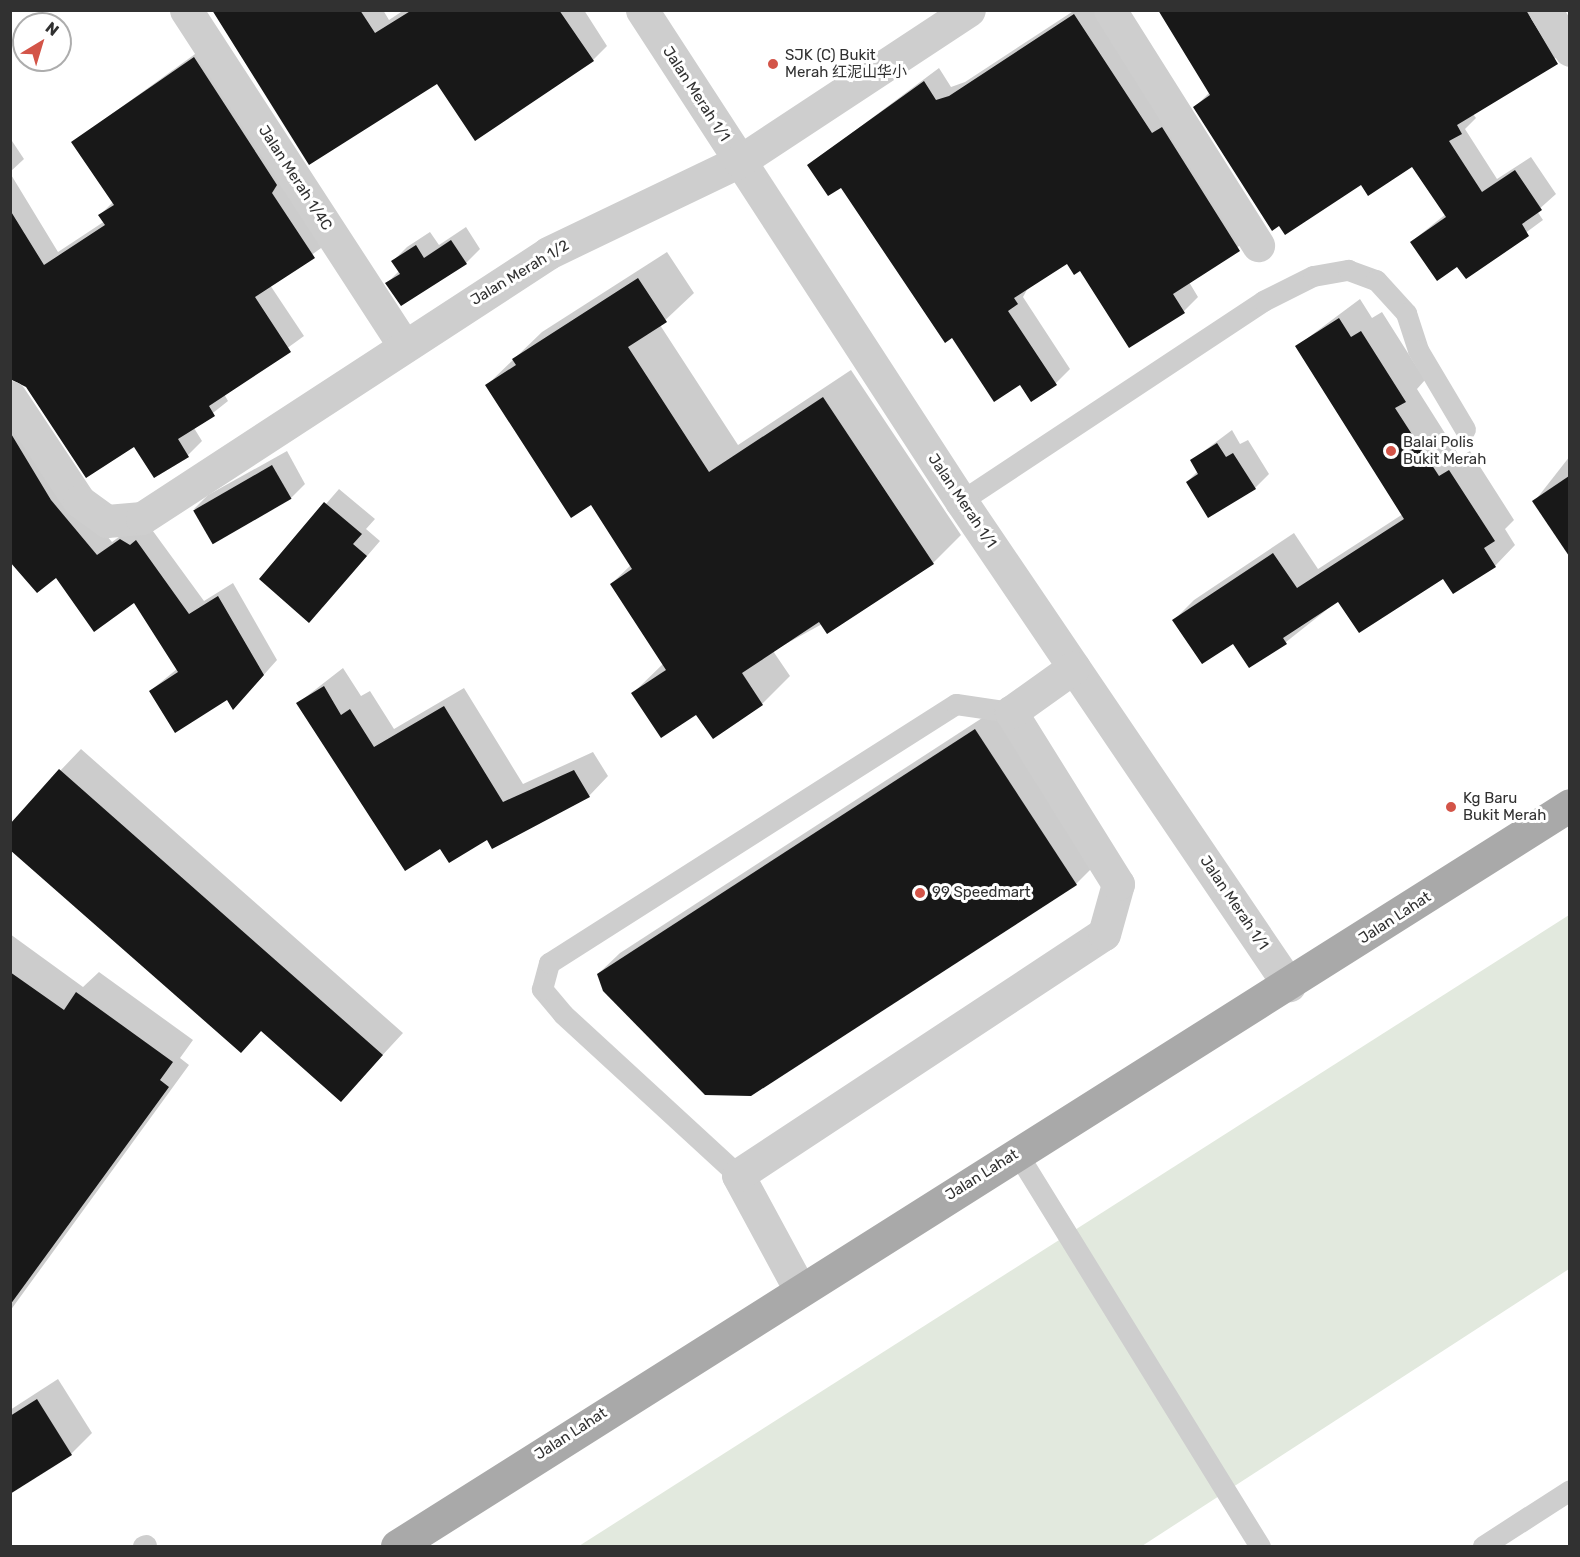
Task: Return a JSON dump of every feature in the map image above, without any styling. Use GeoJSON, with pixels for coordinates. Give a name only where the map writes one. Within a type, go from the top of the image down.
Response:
{"type":"FeatureCollection","features":[{"type":"Feature","properties":{"kind":"main road","name":"Jalan Lahat"},"geometry":{"type":"LineString","coordinates":[[397,1546],[799,1288],[1289,986],[1569,805]]}},
{"type":"Feature","properties":{"kind":"street","name":"Jalan Merah 1/4C"},"geometry":{"type":"LineString","coordinates":[[186,10],[404,346]]}},
{"type":"Feature","properties":{"kind":"street","name":"Jalan Merah 1/1"},"geometry":{"type":"LineString","coordinates":[[642,10],[961,501],[1289,986]]}},
{"type":"Feature","properties":{"kind":"street","name":"Jalan Merah 1/2"},"geometry":{"type":"LineString","coordinates":[[10,397],[79,501],[107,521],[142,518],[548,253],[740,161],[969,10]]}},
{"type":"Feature","properties":{"kind":"street"},"geometry":{"type":"LineString","coordinates":[[1110,10],[1258,245]]}},
{"type":"Feature","properties":{"kind":"street"},"geometry":{"type":"LineString","coordinates":[[1545,10],[1569,50]]}},
{"type":"Feature","properties":{"kind":"street"},"geometry":{"type":"LineString","coordinates":[[799,1288],[738,1175],[1104,934],[1118,884],[1011,712],[1074,667]]}},
{"type":"Feature","properties":{"kind":"lane"},"geometry":{"type":"LineString","coordinates":[[961,501],[1263,301],[1313,276],[1348,270],[1376,280],[1406,313],[1418,350],[1464,429]]}},
{"type":"Feature","properties":{"kind":"lane"},"geometry":{"type":"LineString","coordinates":[[738,1175],[563,1014],[542,989],[549,963],[956,704],[1011,712]]}},
{"type":"Feature","properties":{"kind":"lane"},"geometry":{"type":"LineString","coordinates":[[1017,1154],[1260,1546]]}},
{"type":"Feature","properties":{"kind":"lane"},"geometry":{"type":"LineString","coordinates":[[1483,1546],[1569,1490]]}},
{"type":"Feature","properties":{"kind":"shaded area"},"geometry":{"type":"Polygon","coordinates":[[[1569,915],[1569,1269],[1142,1546],[579,1546],[1569,915]]]}},
{"type":"Feature","properties":{"kind":"building"},"geometry":{"type":"Polygon","coordinates":[[[212,10],[360,10],[375,33],[412,10],[559,10],[594,61],[475,141],[437,84],[309,165],[212,10]]]}},
{"type":"Feature","properties":{"kind":"building"},"geometry":{"type":"Polygon","coordinates":[[[1158,10],[1526,10],[1558,64],[1457,125],[1462,134],[1449,141],[1482,192],[1515,170],[1542,210],[1522,224],[1529,236],[1466,279],[1457,267],[1437,281],[1410,242],[1446,217],[1412,167],[1368,196],[1361,185],[1285,235],[1279,226],[1272,231],[1193,107],[1210,95],[1158,10]]]}},
{"type":"Feature","properties":{"kind":"building"},"geometry":{"type":"Polygon","coordinates":[[[1074,14],[1152,133],[1162,127],[1240,251],[1173,294],[1185,313],[1129,348],[1080,271],[1074,275],[1067,264],[1014,298],[1018,304],[1008,311],[1057,385],[1031,402],[1020,385],[994,402],[952,338],[945,343],[841,188],[828,196],[807,165],[924,81],[936,100],[949,96],[1074,14]]]}},
{"type":"Feature","properties":{"kind":"building"},"geometry":{"type":"Polygon","coordinates":[[[194,57],[277,185],[272,193],[315,258],[255,297],[291,352],[209,406],[215,416],[178,439],[189,457],[154,478],[134,447],[86,478],[26,387],[10,379],[10,210],[44,265],[105,225],[98,215],[114,205],[71,142],[194,57]]]}},
{"type":"Feature","properties":{"kind":"building"},"geometry":{"type":"Polygon","coordinates":[[[451,240],[467,264],[401,306],[385,283],[400,274],[391,261],[416,245],[424,258],[451,240]]]}},
{"type":"Feature","properties":{"kind":"building"},"geometry":{"type":"Polygon","coordinates":[[[638,278],[667,322],[628,347],[709,472],[823,397],[934,564],[827,634],[819,622],[742,673],[763,705],[713,739],[696,715],[661,738],[631,693],[666,670],[610,584],[632,569],[591,505],[571,518],[485,385],[516,365],[512,359],[638,278]]]}},
{"type":"Feature","properties":{"kind":"building"},"geometry":{"type":"Polygon","coordinates":[[[1339,318],[1351,337],[1361,331],[1406,402],[1395,408],[1439,476],[1449,470],[1495,541],[1484,548],[1496,567],[1453,594],[1443,579],[1359,633],[1338,602],[1283,638],[1287,644],[1249,668],[1233,644],[1202,664],[1172,620],[1273,553],[1297,588],[1404,519],[1295,346],[1339,318]]]}},
{"type":"Feature","properties":{"kind":"building"},"geometry":{"type":"Polygon","coordinates":[[[10,432],[51,500],[97,555],[120,539],[130,545],[136,540],[189,614],[218,596],[264,675],[233,710],[227,700],[175,733],[149,691],[178,672],[134,603],[94,632],[56,578],[37,593],[10,562],[10,432]]]}},
{"type":"Feature","properties":{"kind":"building"},"geometry":{"type":"Polygon","coordinates":[[[1217,443],[1226,457],[1233,453],[1256,489],[1208,518],[1186,482],[1198,474],[1190,460],[1217,443]]]}},
{"type":"Feature","properties":{"kind":"building"},"geometry":{"type":"Polygon","coordinates":[[[272,465],[292,499],[213,544],[193,510],[272,465]]]}},
{"type":"Feature","properties":{"kind":"building"},"geometry":{"type":"Polygon","coordinates":[[[1569,476],[1569,556],[1532,501],[1569,476]]]}},
{"type":"Feature","properties":{"kind":"building"},"geometry":{"type":"Polygon","coordinates":[[[324,502],[362,534],[353,544],[367,556],[309,623],[259,579],[324,502]]]}},
{"type":"Feature","properties":{"kind":"building"},"geometry":{"type":"Polygon","coordinates":[[[324,686],[341,715],[350,709],[374,747],[444,706],[503,802],[574,770],[590,797],[492,849],[487,840],[449,863],[440,849],[405,871],[296,703],[324,686]]]}},
{"type":"Feature","properties":{"kind":"building"},"geometry":{"type":"Polygon","coordinates":[[[975,729],[1077,885],[751,1096],[705,1095],[603,991],[597,974],[975,729]]]}},
{"type":"Feature","properties":{"kind":"building"},"geometry":{"type":"Polygon","coordinates":[[[59,769],[383,1055],[341,1102],[261,1031],[241,1053],[10,850],[10,824],[59,769]]]}},
{"type":"Feature","properties":{"kind":"building"},"geometry":{"type":"Polygon","coordinates":[[[10,972],[64,1010],[76,992],[173,1062],[160,1080],[169,1087],[10,1305],[10,972]]]}},
{"type":"Feature","properties":{"kind":"building"},"geometry":{"type":"Polygon","coordinates":[[[37,1399],[72,1455],[10,1494],[10,1416],[37,1399]]]}},
{"type":"Feature","properties":{"kind":"place","name":"SJK (C) Bukit Merah 红泥山华小"},"geometry":{"type":"Point","coordinates":[773,64]}},
{"type":"Feature","properties":{"kind":"place","name":"Balai Polis Bukit Merah"},"geometry":{"type":"Point","coordinates":[1391,451]}},
{"type":"Feature","properties":{"kind":"place","name":"Kg Baru Bukit Merah"},"geometry":{"type":"Point","coordinates":[1451,807]}},
{"type":"Feature","properties":{"kind":"place","name":"99 Speedmart"},"geometry":{"type":"Point","coordinates":[920,893]}}]}
